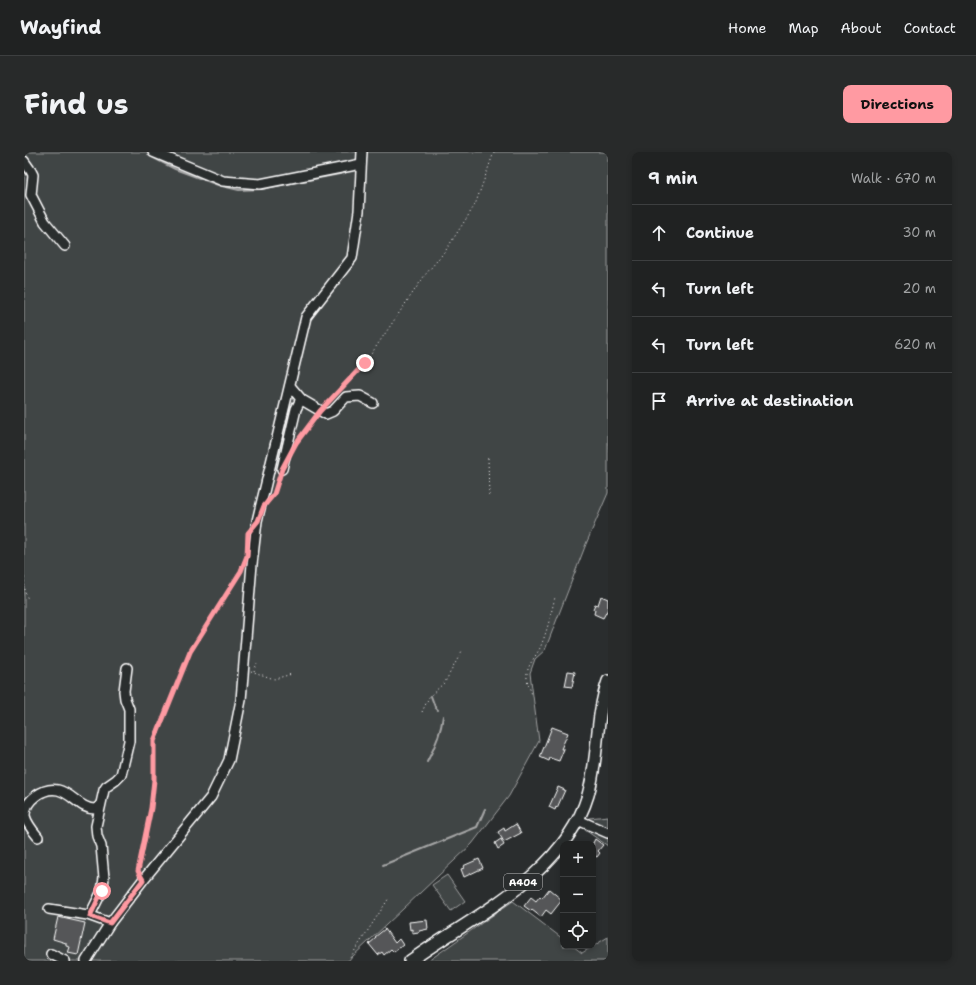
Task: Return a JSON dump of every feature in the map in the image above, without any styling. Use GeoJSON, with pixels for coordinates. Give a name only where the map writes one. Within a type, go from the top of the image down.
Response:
{"type":"FeatureCollection","features":[{"type":"Feature","properties":{"kind":"main road","name":"A404"},"geometry":{"type":"LineString","coordinates":[[410,961],[457,931],[531,877],[560,848],[571,833],[578,820],[591,784],[600,711],[608,681]]}},
{"type":"Feature","properties":{"kind":"lane"},"geometry":{"type":"LineString","coordinates":[[153,152],[223,181],[260,184],[361,164]]}},
{"type":"Feature","properties":{"kind":"lane"},"geometry":{"type":"LineString","coordinates":[[82,961],[143,880],[210,797],[229,760],[240,700],[252,564],[258,521],[306,316],[352,258],[359,211],[362,152]]}},
{"type":"Feature","properties":{"kind":"lane"},"geometry":{"type":"LineString","coordinates":[[24,161],[32,170],[31,195],[33,200],[45,222],[65,246]]}},
{"type":"Feature","properties":{"kind":"lane"},"geometry":{"type":"LineString","coordinates":[[290,386],[301,398],[327,415],[333,411],[346,397],[360,396],[373,403]]}},
{"type":"Feature","properties":{"kind":"lane"},"geometry":{"type":"LineString","coordinates":[[282,469],[296,409],[301,398]]}},
{"type":"Feature","properties":{"kind":"lane"},"geometry":{"type":"LineString","coordinates":[[90,916],[102,891],[104,878],[101,846],[96,826],[100,805],[106,787],[121,775],[128,751],[130,736],[129,709],[124,691],[127,668]]}},
{"type":"Feature","properties":{"kind":"lane"},"geometry":{"type":"LineString","coordinates":[[38,837],[27,821],[25,814],[28,803],[39,793],[57,790],[66,793],[89,808],[96,809],[100,805]]}},
{"type":"Feature","properties":{"kind":"lane"},"geometry":{"type":"LineString","coordinates":[[578,820],[608,833]]}},
{"type":"Feature","properties":{"kind":"lane"},"geometry":{"type":"LineString","coordinates":[[49,909],[90,916],[110,923]]}},
{"type":"Feature","properties":{"kind":"lane"},"geometry":{"type":"LineString","coordinates":[[51,954],[65,961]]}},
{"type":"Feature","properties":{"kind":"path"},"geometry":{"type":"LineString","coordinates":[[296,443],[327,415],[365,363],[425,275],[446,250],[475,205],[494,152]]}},
{"type":"Feature","properties":{"kind":"path"},"geometry":{"type":"LineString","coordinates":[[488,458],[489,497]]}},
{"type":"Feature","properties":{"kind":"path"},"geometry":{"type":"LineString","coordinates":[[268,502],[274,494],[282,469]]}},
{"type":"Feature","properties":{"kind":"path"},"geometry":{"type":"LineString","coordinates":[[143,880],[138,871],[151,808],[154,780],[154,741],[190,652],[241,571],[245,561]]}},
{"type":"Feature","properties":{"kind":"path"},"geometry":{"type":"LineString","coordinates":[[24,577],[24,590],[28,599]]}},
{"type":"Feature","properties":{"kind":"path"},"geometry":{"type":"LineString","coordinates":[[533,697],[528,685],[527,673],[543,641],[555,597]]}},
{"type":"Feature","properties":{"kind":"path"},"geometry":{"type":"LineString","coordinates":[[422,712],[429,697],[445,682],[462,651]]}},
{"type":"Feature","properties":{"kind":"path"},"geometry":{"type":"LineString","coordinates":[[254,672],[257,663]]}},
{"type":"Feature","properties":{"kind":"path"},"geometry":{"type":"LineString","coordinates":[[243,668],[274,679],[292,674]]}},
{"type":"Feature","properties":{"kind":"path"},"geometry":{"type":"LineString","coordinates":[[348,961],[389,898]]}},
{"type":"Feature","properties":{"kind":"shaded area"},"geometry":{"type":"Polygon","coordinates":[[[24,152],[608,152],[608,493],[586,544],[545,650],[535,659],[530,673],[539,741],[509,796],[472,844],[349,961],[24,961],[24,152]]]}},
{"type":"Feature","properties":{"kind":"shaded area"},"geometry":{"type":"Polygon","coordinates":[[[608,816],[608,846],[585,830],[589,818],[608,816]]]}},
{"type":"Feature","properties":{"kind":"shaded area"},"geometry":{"type":"Polygon","coordinates":[[[447,875],[465,901],[451,911],[432,885],[447,875]]]}},
{"type":"Feature","properties":{"kind":"shaded area"},"geometry":{"type":"Polygon","coordinates":[[[513,901],[560,937],[560,949],[577,949],[582,953],[588,949],[596,949],[596,944],[608,937],[608,961],[428,961],[513,901]]]}},
{"type":"Feature","properties":{"kind":"building"},"geometry":{"type":"Polygon","coordinates":[[[601,596],[608,599],[608,609],[603,618],[594,614],[595,610],[593,609],[595,604],[598,605],[601,596]]]}},
{"type":"Feature","properties":{"kind":"building"},"geometry":{"type":"Polygon","coordinates":[[[568,671],[575,672],[572,687],[565,686],[568,671]]]}},
{"type":"Feature","properties":{"kind":"building"},"geometry":{"type":"Polygon","coordinates":[[[552,727],[568,733],[561,749],[564,749],[559,761],[550,758],[549,761],[540,757],[552,727]]]}},
{"type":"Feature","properties":{"kind":"building"},"geometry":{"type":"Polygon","coordinates":[[[558,787],[565,790],[555,810],[549,807],[558,787]]]}},
{"type":"Feature","properties":{"kind":"building"},"geometry":{"type":"Polygon","coordinates":[[[516,824],[521,833],[504,842],[498,832],[504,828],[505,831],[516,824]]]}},
{"type":"Feature","properties":{"kind":"building"},"geometry":{"type":"Polygon","coordinates":[[[501,839],[504,845],[498,849],[495,843],[501,839]]]}},
{"type":"Feature","properties":{"kind":"building"},"geometry":{"type":"Polygon","coordinates":[[[595,839],[603,845],[598,851],[600,853],[597,857],[596,841],[594,841],[595,839]]]}},
{"type":"Feature","properties":{"kind":"building"},"geometry":{"type":"Polygon","coordinates":[[[479,859],[483,868],[464,877],[461,869],[464,868],[463,866],[479,859]]]}},
{"type":"Feature","properties":{"kind":"building"},"geometry":{"type":"Polygon","coordinates":[[[549,889],[560,898],[560,903],[551,914],[546,910],[541,917],[524,906],[531,897],[536,901],[540,896],[542,898],[549,889]]]}},
{"type":"Feature","properties":{"kind":"building"},"geometry":{"type":"Polygon","coordinates":[[[58,917],[85,923],[78,955],[68,953],[70,947],[66,946],[66,943],[53,939],[58,917]]]}},
{"type":"Feature","properties":{"kind":"building"},"geometry":{"type":"Polygon","coordinates":[[[427,920],[428,929],[412,933],[409,922],[427,920]]]}},
{"type":"Feature","properties":{"kind":"building"},"geometry":{"type":"Polygon","coordinates":[[[385,929],[395,943],[399,939],[403,945],[394,952],[391,949],[384,955],[382,952],[378,955],[369,944],[385,929]]]}},
{"type":"Feature","properties":{"kind":"waterway"},"geometry":{"type":"LineString","coordinates":[[150,156],[175,169],[218,185],[239,190],[261,189],[345,173]]}},
{"type":"Feature","properties":{"kind":"waterway"},"geometry":{"type":"LineString","coordinates":[[431,696],[435,707],[438,710]]}},
{"type":"Feature","properties":{"kind":"waterway"},"geometry":{"type":"LineString","coordinates":[[427,762],[437,740],[443,716]]}},
{"type":"Feature","properties":{"kind":"waterway"},"geometry":{"type":"LineString","coordinates":[[383,865],[477,827],[485,809]]}},
{"type":"Feature","properties":{"kind":"route"},"geometry":{"type":"LineString","coordinates":[[102,891],[90,916],[110,923],[143,880],[138,871],[151,808],[154,780],[154,741],[190,652],[241,571],[247,556],[248,533],[258,521],[264,506],[274,494],[282,469],[296,443],[320,411],[365,363]]}}]}
